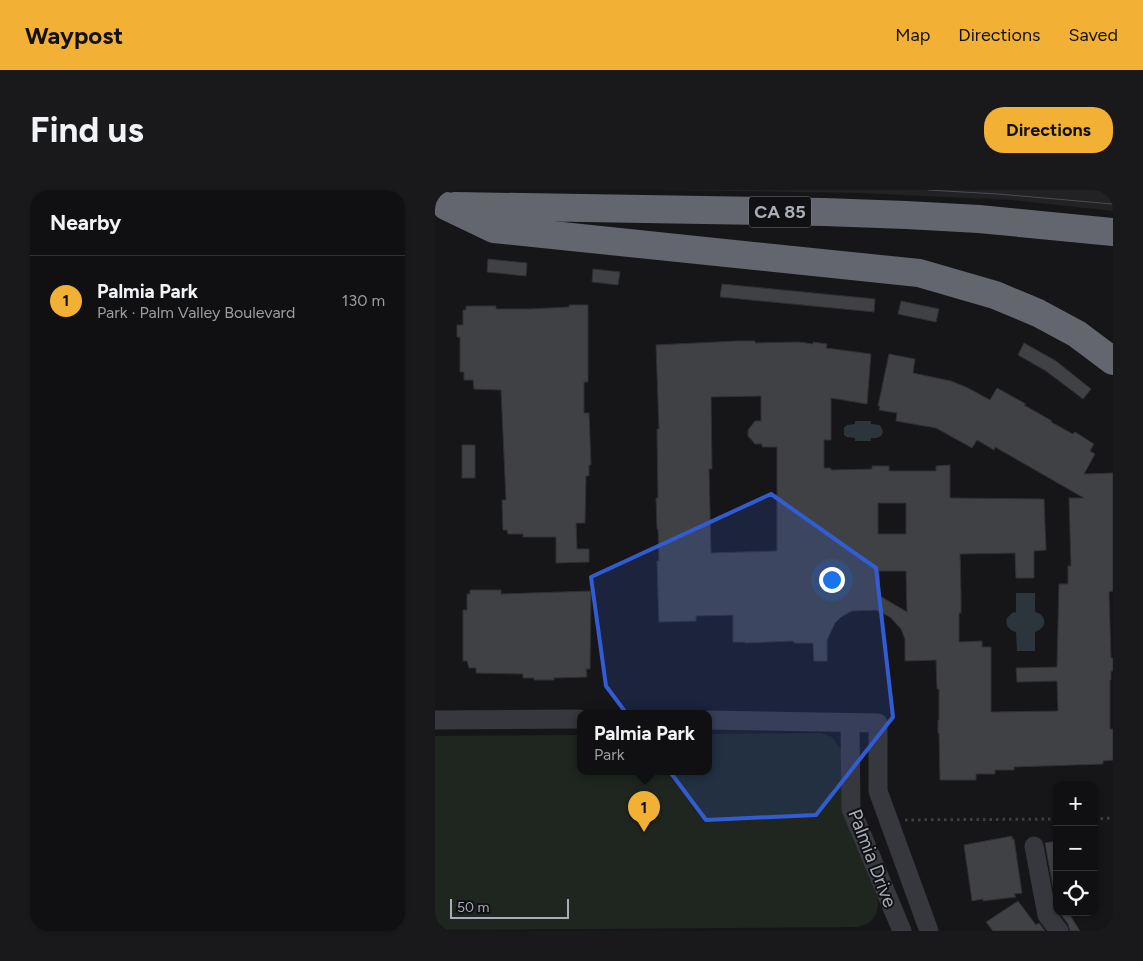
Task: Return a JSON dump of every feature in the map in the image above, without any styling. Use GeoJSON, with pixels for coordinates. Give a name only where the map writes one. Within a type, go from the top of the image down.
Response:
{"type":"FeatureCollection","features":[{"type":"Feature","properties":{"kind":"highway","name":"CA 85"},"geometry":{"type":"LineString","coordinates":[[441,206],[888,214],[979,219],[1113,232]]}},
{"type":"Feature","properties":{"kind":"highway"},"geometry":{"type":"LineString","coordinates":[[441,206],[494,230],[919,273],[995,295],[1038,313],[1077,334],[1113,361]]}},
{"type":"Feature","properties":{"kind":"street"},"geometry":{"type":"LineString","coordinates":[[435,720],[577,719]]}},
{"type":"Feature","properties":{"kind":"street"},"geometry":{"type":"LineString","coordinates":[[712,720],[849,723]]}},
{"type":"Feature","properties":{"kind":"street","name":"Palmia Drive"},"geometry":{"type":"LineString","coordinates":[[901,931],[851,808],[849,723],[878,723],[879,791],[924,930]]}},
{"type":"Feature","properties":{"kind":"street"},"geometry":{"type":"LineString","coordinates":[[1034,846],[1047,915],[1059,931]]}},
{"type":"Feature","properties":{"kind":"path"},"geometry":{"type":"LineString","coordinates":[[1098,819],[1113,818]]}},
{"type":"Feature","properties":{"kind":"path"},"geometry":{"type":"LineString","coordinates":[[889,820],[1053,819]]}},
{"type":"Feature","properties":{"kind":"highlighted area"},"geometry":{"type":"Polygon","coordinates":[[[771,494],[876,568],[893,717],[816,815],[706,820],[606,686],[591,577],[771,494]]]}},
{"type":"Feature","properties":{"kind":"shaded area"},"geometry":{"type":"Polygon","coordinates":[[[657,190],[1113,190],[1113,211],[1012,200],[860,193],[657,190]]]}},
{"type":"Feature","properties":{"kind":"shaded area"},"geometry":{"type":"Polygon","coordinates":[[[855,421],[871,421],[871,424],[880,425],[883,431],[882,435],[871,438],[871,441],[855,441],[855,438],[847,437],[844,435],[844,428],[847,425],[855,424],[855,421]]]}},
{"type":"Feature","properties":{"kind":"shaded area"},"geometry":{"type":"Polygon","coordinates":[[[1016,593],[1035,593],[1035,612],[1044,619],[1042,628],[1035,632],[1035,651],[1017,651],[1016,632],[1007,625],[1007,618],[1016,612],[1016,593]]]}},
{"type":"Feature","properties":{"kind":"shaded area"},"geometry":{"type":"Polygon","coordinates":[[[821,733],[832,737],[841,749],[855,836],[878,900],[877,911],[870,922],[856,927],[435,930],[435,736],[577,735],[577,775],[712,775],[712,734],[821,733]]]}},
{"type":"Feature","properties":{"kind":"building"},"geometry":{"type":"Polygon","coordinates":[[[488,259],[527,263],[526,276],[487,272],[488,259]]]}},
{"type":"Feature","properties":{"kind":"building"},"geometry":{"type":"Polygon","coordinates":[[[593,269],[620,272],[618,285],[592,282],[593,269]]]}},
{"type":"Feature","properties":{"kind":"building"},"geometry":{"type":"Polygon","coordinates":[[[722,284],[875,299],[874,312],[720,297],[722,284]]]}},
{"type":"Feature","properties":{"kind":"building"},"geometry":{"type":"Polygon","coordinates":[[[901,301],[939,309],[936,322],[898,314],[901,301]]]}},
{"type":"Feature","properties":{"kind":"building"},"geometry":{"type":"Polygon","coordinates":[[[569,305],[588,305],[588,382],[584,382],[584,413],[589,413],[591,465],[589,465],[589,476],[586,476],[585,523],[576,523],[577,549],[589,549],[589,562],[556,563],[556,537],[523,537],[523,534],[508,534],[507,530],[503,530],[502,500],[506,500],[501,390],[474,389],[473,380],[464,380],[464,372],[460,372],[460,337],[457,337],[457,325],[463,325],[463,310],[466,310],[466,306],[496,306],[496,309],[530,309],[569,307],[569,305]]]}},
{"type":"Feature","properties":{"kind":"building"},"geometry":{"type":"Polygon","coordinates":[[[736,341],[813,344],[813,342],[827,344],[826,348],[871,354],[867,404],[831,398],[831,440],[824,440],[824,468],[831,468],[831,470],[872,469],[872,466],[889,466],[889,471],[936,471],[936,466],[950,465],[950,498],[1044,499],[1046,550],[1034,551],[1034,578],[1016,578],[1015,553],[960,554],[961,613],[959,613],[959,642],[982,641],[982,647],[991,647],[991,712],[1058,711],[1057,681],[1017,682],[1016,668],[1057,667],[1059,584],[1068,584],[1068,566],[1071,566],[1069,498],[1084,498],[995,447],[994,450],[977,440],[972,448],[936,428],[896,421],[897,413],[879,410],[880,406],[878,406],[889,354],[915,359],[913,373],[951,381],[990,400],[997,388],[1026,404],[1024,405],[1051,422],[1073,434],[1075,432],[1094,444],[1090,451],[1095,454],[1084,474],[1113,473],[1113,591],[1109,592],[1111,658],[1113,658],[1113,671],[1111,671],[1110,680],[1110,729],[1113,729],[1113,760],[1103,761],[1103,764],[1014,767],[1014,770],[995,770],[995,774],[976,774],[976,780],[940,780],[939,689],[937,689],[936,660],[905,661],[905,639],[901,629],[890,617],[876,610],[852,611],[835,623],[827,640],[827,661],[814,661],[813,643],[794,643],[793,641],[733,642],[733,615],[696,616],[696,621],[659,622],[656,498],[658,498],[657,429],[659,429],[656,345],[736,341]],[[761,396],[711,397],[712,469],[709,469],[711,553],[777,551],[777,447],[762,447],[762,444],[755,444],[748,436],[748,430],[755,421],[761,421],[761,396]],[[878,503],[878,534],[906,534],[906,503],[878,503]],[[879,571],[880,596],[907,612],[906,571],[879,571]]]}},
{"type":"Feature","properties":{"kind":"building"},"geometry":{"type":"Polygon","coordinates":[[[1024,343],[1056,361],[1091,389],[1083,399],[1046,371],[1018,355],[1024,343]]]}},
{"type":"Feature","properties":{"kind":"building"},"geometry":{"type":"Polygon","coordinates":[[[462,445],[475,445],[475,478],[462,478],[462,445]]]}},
{"type":"Feature","properties":{"kind":"building"},"geometry":{"type":"Polygon","coordinates":[[[470,590],[501,590],[501,594],[591,591],[590,669],[586,669],[587,677],[534,680],[534,678],[523,678],[523,674],[476,673],[476,668],[469,668],[467,661],[463,661],[463,610],[467,610],[467,594],[470,594],[470,590]]]}},
{"type":"Feature","properties":{"kind":"building"},"geometry":{"type":"Polygon","coordinates":[[[1012,836],[1022,893],[1014,894],[1016,897],[972,901],[964,845],[1012,836]]]}},
{"type":"Feature","properties":{"kind":"building"},"geometry":{"type":"Polygon","coordinates":[[[1053,842],[1053,887],[1045,843],[1053,842]]]}},
{"type":"Feature","properties":{"kind":"building"},"geometry":{"type":"Polygon","coordinates":[[[1018,901],[1036,925],[1039,923],[1045,931],[993,931],[986,922],[1018,901]]]}},
{"type":"Feature","properties":{"kind":"building"},"geometry":{"type":"Polygon","coordinates":[[[1062,916],[1071,916],[1080,931],[1070,931],[1068,924],[1062,916]]]}},
{"type":"Feature","properties":{"kind":"tram line"},"geometry":{"type":"LineString","coordinates":[[928,190],[1113,204]]}},
{"type":"Feature","properties":{"kind":"place","name":"Palmia Park"},"geometry":{"type":"Point","coordinates":[644,832]}}]}
